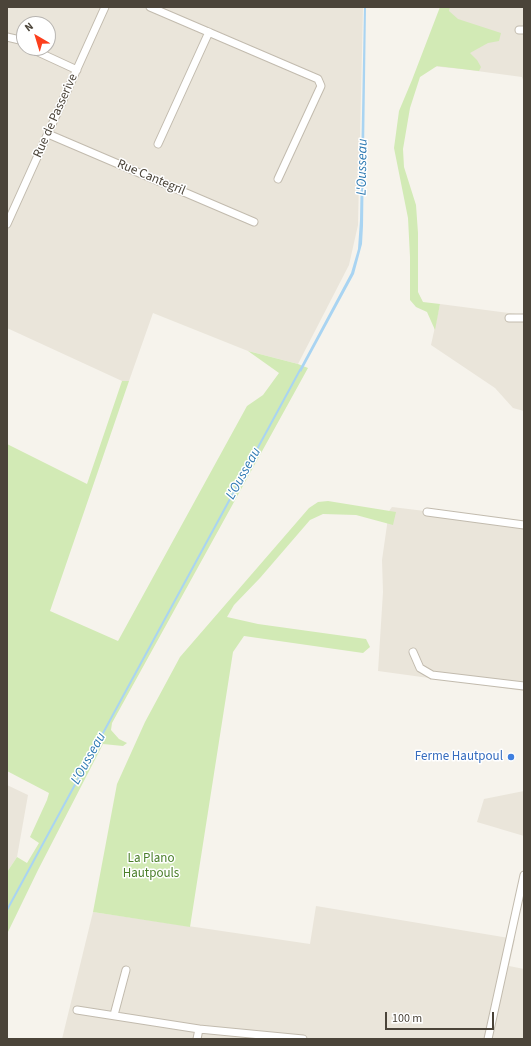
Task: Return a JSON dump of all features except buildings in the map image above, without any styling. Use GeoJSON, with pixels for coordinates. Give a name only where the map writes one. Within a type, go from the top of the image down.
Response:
{"type":"FeatureCollection","features":[{"type":"Feature","properties":{"kind":"street","name":"Rue de Passerive"},"geometry":{"type":"LineString","coordinates":[[7,224],[105,7]]}},
{"type":"Feature","properties":{"kind":"street"},"geometry":{"type":"LineString","coordinates":[[150,7],[318,79],[321,86],[278,179]]}},
{"type":"Feature","properties":{"kind":"street"},"geometry":{"type":"LineString","coordinates":[[158,144],[209,32]]}},
{"type":"Feature","properties":{"kind":"street"},"geometry":{"type":"LineString","coordinates":[[47,56],[77,70]]}},
{"type":"Feature","properties":{"kind":"street","name":"Rue Cantegril"},"geometry":{"type":"LineString","coordinates":[[48,134],[254,222]]}},
{"type":"Feature","properties":{"kind":"street"},"geometry":{"type":"LineString","coordinates":[[509,318],[524,318]]}},
{"type":"Feature","properties":{"kind":"street"},"geometry":{"type":"LineString","coordinates":[[427,512],[524,525]]}},
{"type":"Feature","properties":{"kind":"street"},"geometry":{"type":"LineString","coordinates":[[413,652],[420,668],[432,675],[524,686]]}},
{"type":"Feature","properties":{"kind":"street"},"geometry":{"type":"LineString","coordinates":[[488,1039],[524,875]]}},
{"type":"Feature","properties":{"kind":"street"},"geometry":{"type":"LineString","coordinates":[[114,1015],[126,970]]}},
{"type":"Feature","properties":{"kind":"street"},"geometry":{"type":"LineString","coordinates":[[77,1010],[199,1029],[304,1039]]}},
{"type":"Feature","properties":{"kind":"street"},"geometry":{"type":"LineString","coordinates":[[197,1039],[199,1029]]}},
{"type":"Feature","properties":{"kind":"shaded area"},"geometry":{"type":"Polygon","coordinates":[[[7,7],[363,7],[358,225],[349,265],[298,364],[248,351],[153,313],[129,381],[122,381],[7,328],[7,7]]]}},
{"type":"Feature","properties":{"kind":"shaded area"},"geometry":{"type":"Polygon","coordinates":[[[442,7],[524,7],[524,83],[522,77],[421,65],[442,7]]]}},
{"type":"Feature","properties":{"kind":"shaded area"},"geometry":{"type":"Polygon","coordinates":[[[440,304],[524,315],[524,411],[513,408],[495,388],[431,345],[440,304]]]}},
{"type":"Feature","properties":{"kind":"shaded area"},"geometry":{"type":"Polygon","coordinates":[[[392,507],[523,523],[524,520],[524,691],[378,671],[383,592],[382,560],[389,511],[392,507]]]}},
{"type":"Feature","properties":{"kind":"shaded area"},"geometry":{"type":"Polygon","coordinates":[[[7,785],[28,795],[17,857],[7,872],[7,785]]]}},
{"type":"Feature","properties":{"kind":"shaded area"},"geometry":{"type":"Polygon","coordinates":[[[524,791],[524,836],[477,822],[484,799],[524,791]]]}},
{"type":"Feature","properties":{"kind":"shaded area"},"geometry":{"type":"Polygon","coordinates":[[[316,906],[515,939],[509,966],[524,969],[524,1039],[62,1039],[93,912],[310,944],[316,906]]]}},
{"type":"Feature","properties":{"kind":"green space"},"geometry":{"type":"Polygon","coordinates":[[[440,7],[450,7],[449,11],[458,19],[501,33],[499,41],[488,43],[470,53],[481,67],[479,71],[437,66],[420,77],[410,108],[403,149],[404,167],[416,205],[418,233],[418,292],[423,302],[440,304],[435,330],[427,312],[416,307],[410,300],[408,218],[394,148],[399,111],[440,7]]]}},
{"type":"Feature","properties":{"kind":"green space"},"geometry":{"type":"Polygon","coordinates":[[[248,351],[308,368],[112,723],[111,730],[119,739],[127,743],[123,746],[103,744],[7,934],[7,872],[17,857],[27,863],[39,843],[30,837],[49,793],[7,771],[7,444],[87,484],[122,381],[129,381],[50,611],[118,641],[247,406],[263,395],[279,373],[248,351]]]}},
{"type":"Feature","properties":{"kind":"green space","name":"La Plano Hautpouls"},"geometry":{"type":"Polygon","coordinates":[[[328,501],[396,512],[393,525],[356,515],[323,514],[310,520],[260,578],[234,605],[227,617],[258,624],[366,639],[370,647],[363,653],[244,636],[233,652],[190,927],[93,912],[117,784],[145,722],[180,657],[309,508],[318,502],[328,501]]]}},
{"type":"Feature","properties":{"kind":"water"},"geometry":{"type":"Polygon","coordinates":[[[364,7],[366,7],[362,244],[354,274],[301,372],[299,370],[351,273],[358,249],[360,220],[364,7]]]}},
{"type":"Feature","properties":{"kind":"waterway","name":"L'Ousseau"},"geometry":{"type":"LineString","coordinates":[[7,910],[300,370]]}},
{"type":"Feature","properties":{"kind":"place","name":"Ferme Hautpoul"},"geometry":{"type":"Point","coordinates":[511,757]}}]}
